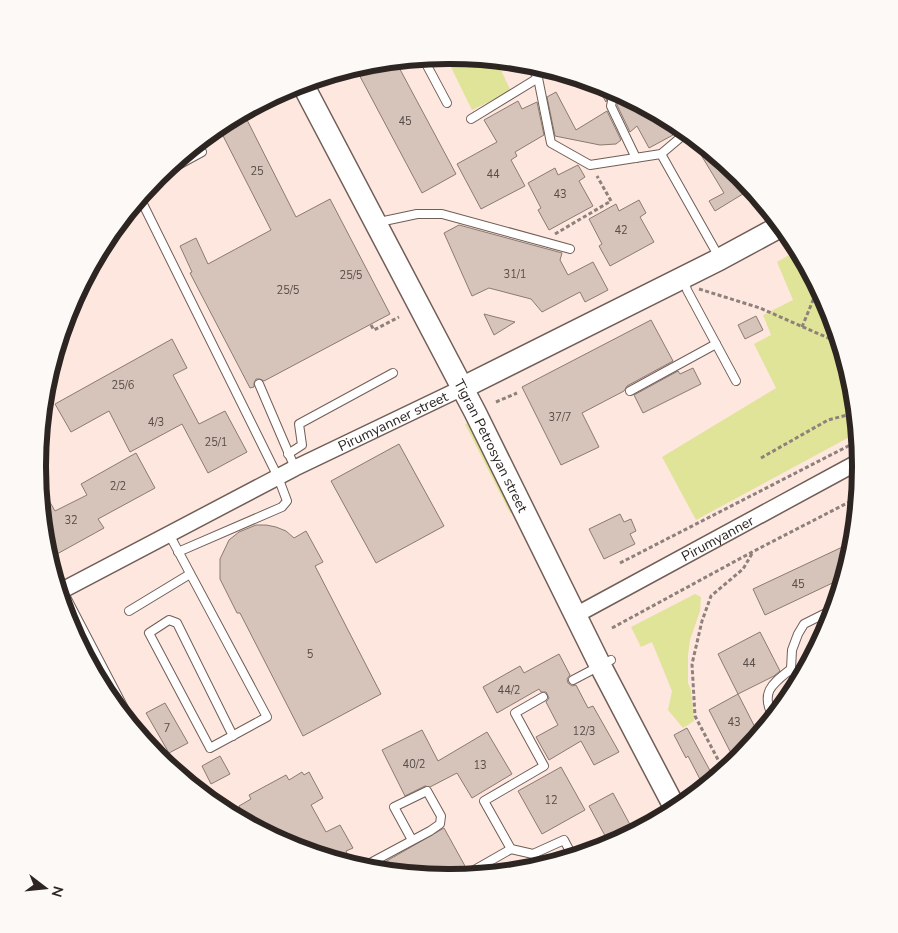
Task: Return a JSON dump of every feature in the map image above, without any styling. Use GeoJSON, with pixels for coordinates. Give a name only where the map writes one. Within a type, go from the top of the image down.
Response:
{"type":"FeatureCollection","features":[{"type":"Feature","properties":{"kind":"main road","name":"Tigran Petrosyan street"},"geometry":{"type":"LineString","coordinates":[[313,87],[384,221],[581,612],[672,802]]}},
{"type":"Feature","properties":{"kind":"main road","name":"Tigran Petrosyan street"},"geometry":{"type":"LineString","coordinates":[[306,90],[466,386]]}},
{"type":"Feature","properties":{"kind":"main road","name":"Pirumyanner street"},"geometry":{"type":"LineString","coordinates":[[466,386],[688,282],[720,259],[775,229]]}},
{"type":"Feature","properties":{"kind":"main road","name":"Tigran Petrosyan street"},"geometry":{"type":"LineString","coordinates":[[605,662],[681,795]]}},
{"type":"Feature","properties":{"kind":"street","name":"Pirumyanner street"},"geometry":{"type":"LineString","coordinates":[[66,589],[278,477],[292,461],[466,386]]}},
{"type":"Feature","properties":{"kind":"street","name":"Pirumyanner"},"geometry":{"type":"LineString","coordinates":[[581,612],[852,464]]}},
{"type":"Feature","properties":{"kind":"lane"},"geometry":{"type":"LineString","coordinates":[[427,65],[447,103]]}},
{"type":"Feature","properties":{"kind":"lane"},"geometry":{"type":"LineString","coordinates":[[535,73],[538,78],[551,143],[590,165],[661,154],[681,137]]}},
{"type":"Feature","properties":{"kind":"lane"},"geometry":{"type":"LineString","coordinates":[[471,119],[538,78]]}},
{"type":"Feature","properties":{"kind":"lane"},"geometry":{"type":"LineString","coordinates":[[613,98],[611,106],[636,158]]}},
{"type":"Feature","properties":{"kind":"lane"},"geometry":{"type":"LineString","coordinates":[[189,159],[202,152]]}},
{"type":"Feature","properties":{"kind":"lane"},"geometry":{"type":"LineString","coordinates":[[661,154],[720,259]]}},
{"type":"Feature","properties":{"kind":"lane"},"geometry":{"type":"LineString","coordinates":[[143,204],[278,477],[286,501],[282,507],[178,552]]}},
{"type":"Feature","properties":{"kind":"lane"},"geometry":{"type":"LineString","coordinates":[[384,221],[417,214],[442,214],[570,249]]}},
{"type":"Feature","properties":{"kind":"lane"},"geometry":{"type":"LineString","coordinates":[[688,282],[687,290],[736,381]]}},
{"type":"Feature","properties":{"kind":"lane"},"geometry":{"type":"LineString","coordinates":[[630,391],[716,344]]}},
{"type":"Feature","properties":{"kind":"lane"},"geometry":{"type":"LineString","coordinates":[[292,461],[302,445],[299,424],[393,373]]}},
{"type":"Feature","properties":{"kind":"lane"},"geometry":{"type":"LineString","coordinates":[[259,384],[292,461]]}},
{"type":"Feature","properties":{"kind":"lane"},"geometry":{"type":"LineString","coordinates":[[169,534],[267,717],[233,736],[210,748],[148,633],[169,620],[178,623],[233,736]]}},
{"type":"Feature","properties":{"kind":"lane"},"geometry":{"type":"LineString","coordinates":[[129,611],[190,574]]}},
{"type":"Feature","properties":{"kind":"lane"},"geometry":{"type":"LineString","coordinates":[[794,674],[791,669],[792,650],[798,634],[804,624],[823,614]]}},
{"type":"Feature","properties":{"kind":"lane"},"geometry":{"type":"LineString","coordinates":[[77,621],[114,691]]}},
{"type":"Feature","properties":{"kind":"lane"},"geometry":{"type":"LineString","coordinates":[[573,680],[605,662]]}},
{"type":"Feature","properties":{"kind":"lane"},"geometry":{"type":"LineString","coordinates":[[770,711],[767,706],[773,683],[791,669]]}},
{"type":"Feature","properties":{"kind":"lane"},"geometry":{"type":"LineString","coordinates":[[511,849],[484,801],[544,766],[515,713],[544,697]]}},
{"type":"Feature","properties":{"kind":"lane"},"geometry":{"type":"LineString","coordinates":[[372,862],[412,840],[440,824],[441,816],[427,791],[394,807],[412,840]]}},
{"type":"Feature","properties":{"kind":"lane"},"geometry":{"type":"LineString","coordinates":[[478,868],[511,849],[534,854],[564,840],[570,851]]}},
{"type":"Feature","properties":{"kind":"path"},"geometry":{"type":"LineString","coordinates":[[548,239],[611,201],[590,165]]}},
{"type":"Feature","properties":{"kind":"path"},"geometry":{"type":"LineString","coordinates":[[688,282],[760,308],[830,338]]}},
{"type":"Feature","properties":{"kind":"path"},"geometry":{"type":"LineString","coordinates":[[802,327],[814,297]]}},
{"type":"Feature","properties":{"kind":"path"},"geometry":{"type":"LineString","coordinates":[[371,325],[374,330],[399,317]]}},
{"type":"Feature","properties":{"kind":"path"},"geometry":{"type":"LineString","coordinates":[[496,402],[517,393]]}},
{"type":"Feature","properties":{"kind":"path"},"geometry":{"type":"LineString","coordinates":[[761,458],[828,420],[848,415]]}},
{"type":"Feature","properties":{"kind":"path"},"geometry":{"type":"LineString","coordinates":[[620,563],[851,444]]}},
{"type":"Feature","properties":{"kind":"path"},"geometry":{"type":"LineString","coordinates":[[612,628],[850,502]]}},
{"type":"Feature","properties":{"kind":"path"},"geometry":{"type":"LineString","coordinates":[[720,764],[695,716],[692,664],[700,628],[711,596],[743,569],[754,551]]}},
{"type":"Feature","properties":{"kind":"green space"},"geometry":{"type":"Polygon","coordinates":[[[449,64],[499,67],[511,91],[472,110],[449,64]]]}},
{"type":"Feature","properties":{"kind":"green space"},"geometry":{"type":"Polygon","coordinates":[[[791,254],[821,312],[838,362],[844,388],[851,436],[696,520],[662,457],[776,388],[754,344],[771,335],[763,315],[793,300],[777,262],[791,254]]]}},
{"type":"Feature","properties":{"kind":"green space"},"geometry":{"type":"Polygon","coordinates":[[[469,423],[513,512],[510,513],[465,424],[469,423]]]}},
{"type":"Feature","properties":{"kind":"green space"},"geometry":{"type":"Polygon","coordinates":[[[695,594],[701,597],[700,611],[690,640],[688,655],[688,683],[691,690],[694,721],[683,728],[668,710],[672,691],[652,642],[641,647],[631,627],[695,594]]]}},
{"type":"Feature","properties":{"kind":"building"},"geometry":{"type":"Polygon","coordinates":[[[399,67],[456,174],[422,193],[359,74],[399,67]]]}},
{"type":"Feature","properties":{"kind":"building"},"geometry":{"type":"Polygon","coordinates":[[[556,92],[576,130],[607,111],[621,140],[616,144],[600,145],[555,136],[547,97],[556,92]]]}},
{"type":"Feature","properties":{"kind":"building"},"geometry":{"type":"Polygon","coordinates":[[[601,93],[607,96],[606,102],[601,93]]]}},
{"type":"Feature","properties":{"kind":"building"},"geometry":{"type":"Polygon","coordinates":[[[518,101],[522,109],[537,102],[544,135],[515,152],[517,156],[511,160],[525,186],[481,209],[457,164],[497,142],[484,120],[518,101]]]}},
{"type":"Feature","properties":{"kind":"building"},"geometry":{"type":"Polygon","coordinates":[[[618,101],[627,105],[671,131],[673,135],[649,148],[637,126],[630,132],[617,105],[618,101]]]}},
{"type":"Feature","properties":{"kind":"building"},"geometry":{"type":"Polygon","coordinates":[[[246,119],[296,217],[330,199],[390,314],[264,381],[256,379],[254,387],[250,388],[190,273],[192,272],[180,246],[196,238],[208,264],[271,230],[222,134],[246,119]]]}},
{"type":"Feature","properties":{"kind":"building"},"geometry":{"type":"Polygon","coordinates":[[[698,151],[744,193],[715,211],[709,201],[724,193],[698,151]]]}},
{"type":"Feature","properties":{"kind":"building"},"geometry":{"type":"Polygon","coordinates":[[[578,165],[585,177],[579,181],[593,206],[549,230],[538,210],[541,208],[528,183],[555,168],[558,175],[578,165]]]}},
{"type":"Feature","properties":{"kind":"building"},"geometry":{"type":"Polygon","coordinates":[[[639,200],[646,213],[640,217],[654,242],[610,266],[599,246],[602,244],[589,219],[616,204],[619,211],[639,200]]]}},
{"type":"Feature","properties":{"kind":"building"},"geometry":{"type":"Polygon","coordinates":[[[459,225],[562,253],[560,260],[568,275],[593,262],[608,290],[585,302],[580,292],[542,312],[531,299],[489,288],[472,296],[444,233],[459,225]]]}},
{"type":"Feature","properties":{"kind":"building"},"geometry":{"type":"Polygon","coordinates":[[[484,314],[515,322],[494,335],[484,314]]]}},
{"type":"Feature","properties":{"kind":"building"},"geometry":{"type":"Polygon","coordinates":[[[756,316],[763,330],[745,339],[738,325],[756,316]]]}},
{"type":"Feature","properties":{"kind":"building"},"geometry":{"type":"Polygon","coordinates":[[[651,320],[673,361],[627,386],[624,391],[582,413],[599,447],[561,465],[522,387],[651,320]]]}},
{"type":"Feature","properties":{"kind":"building"},"geometry":{"type":"Polygon","coordinates":[[[172,339],[187,368],[173,375],[199,424],[225,411],[247,452],[208,473],[182,424],[130,452],[109,411],[71,432],[55,404],[172,339]]]}},
{"type":"Feature","properties":{"kind":"building"},"geometry":{"type":"Polygon","coordinates":[[[693,368],[701,384],[643,413],[634,395],[678,371],[680,374],[693,368]]]}},
{"type":"Feature","properties":{"kind":"building"},"geometry":{"type":"Polygon","coordinates":[[[399,444],[444,526],[376,563],[331,481],[399,444]]]}},
{"type":"Feature","properties":{"kind":"building"},"geometry":{"type":"Polygon","coordinates":[[[136,453],[155,488],[98,519],[104,528],[57,554],[48,498],[55,511],[87,495],[81,484],[136,453]]]}},
{"type":"Feature","properties":{"kind":"building"},"geometry":{"type":"Polygon","coordinates":[[[620,514],[624,522],[631,519],[636,531],[630,534],[635,544],[604,559],[589,529],[620,514]]]}},
{"type":"Feature","properties":{"kind":"building"},"geometry":{"type":"Polygon","coordinates":[[[256,525],[276,527],[286,531],[294,538],[306,531],[323,562],[315,566],[381,694],[303,736],[240,613],[237,613],[220,579],[220,559],[229,540],[239,532],[256,525]]]}},
{"type":"Feature","properties":{"kind":"building"},"geometry":{"type":"Polygon","coordinates":[[[844,546],[834,582],[765,615],[753,589],[844,546]]]}},
{"type":"Feature","properties":{"kind":"building"},"geometry":{"type":"Polygon","coordinates":[[[760,632],[780,671],[774,676],[738,694],[718,654],[760,632]]]}},
{"type":"Feature","properties":{"kind":"building"},"geometry":{"type":"Polygon","coordinates":[[[559,654],[570,675],[567,679],[568,683],[572,686],[576,685],[588,708],[593,706],[619,752],[594,765],[581,741],[549,760],[536,737],[558,725],[546,702],[549,698],[546,692],[541,692],[539,689],[497,713],[483,687],[520,666],[524,673],[559,654]]]}},
{"type":"Feature","properties":{"kind":"building"},"geometry":{"type":"Polygon","coordinates":[[[738,694],[755,728],[731,754],[709,710],[738,694]]]}},
{"type":"Feature","properties":{"kind":"building"},"geometry":{"type":"Polygon","coordinates":[[[165,703],[188,743],[169,753],[146,713],[165,703]]]}},
{"type":"Feature","properties":{"kind":"building"},"geometry":{"type":"Polygon","coordinates":[[[687,728],[711,772],[701,781],[688,756],[686,758],[674,735],[687,728]]]}},
{"type":"Feature","properties":{"kind":"building"},"geometry":{"type":"Polygon","coordinates":[[[422,730],[438,761],[487,732],[512,774],[472,798],[457,773],[430,787],[425,786],[405,796],[382,750],[422,730]]]}},
{"type":"Feature","properties":{"kind":"building"},"geometry":{"type":"Polygon","coordinates":[[[220,756],[230,774],[211,784],[202,766],[220,756]]]}},
{"type":"Feature","properties":{"kind":"building"},"geometry":{"type":"Polygon","coordinates":[[[561,767],[585,810],[542,834],[518,791],[561,767]]]}},
{"type":"Feature","properties":{"kind":"building"},"geometry":{"type":"Polygon","coordinates":[[[302,772],[304,775],[309,772],[323,798],[311,805],[326,832],[340,825],[353,848],[346,851],[348,856],[295,839],[240,810],[239,806],[251,799],[249,795],[286,775],[289,780],[302,772]]]}},
{"type":"Feature","properties":{"kind":"building"},"geometry":{"type":"Polygon","coordinates":[[[613,793],[631,826],[606,838],[589,806],[613,793]]]}},
{"type":"Feature","properties":{"kind":"building"},"geometry":{"type":"Polygon","coordinates":[[[444,828],[465,866],[461,869],[449,869],[382,864],[444,828]]]}}]}
